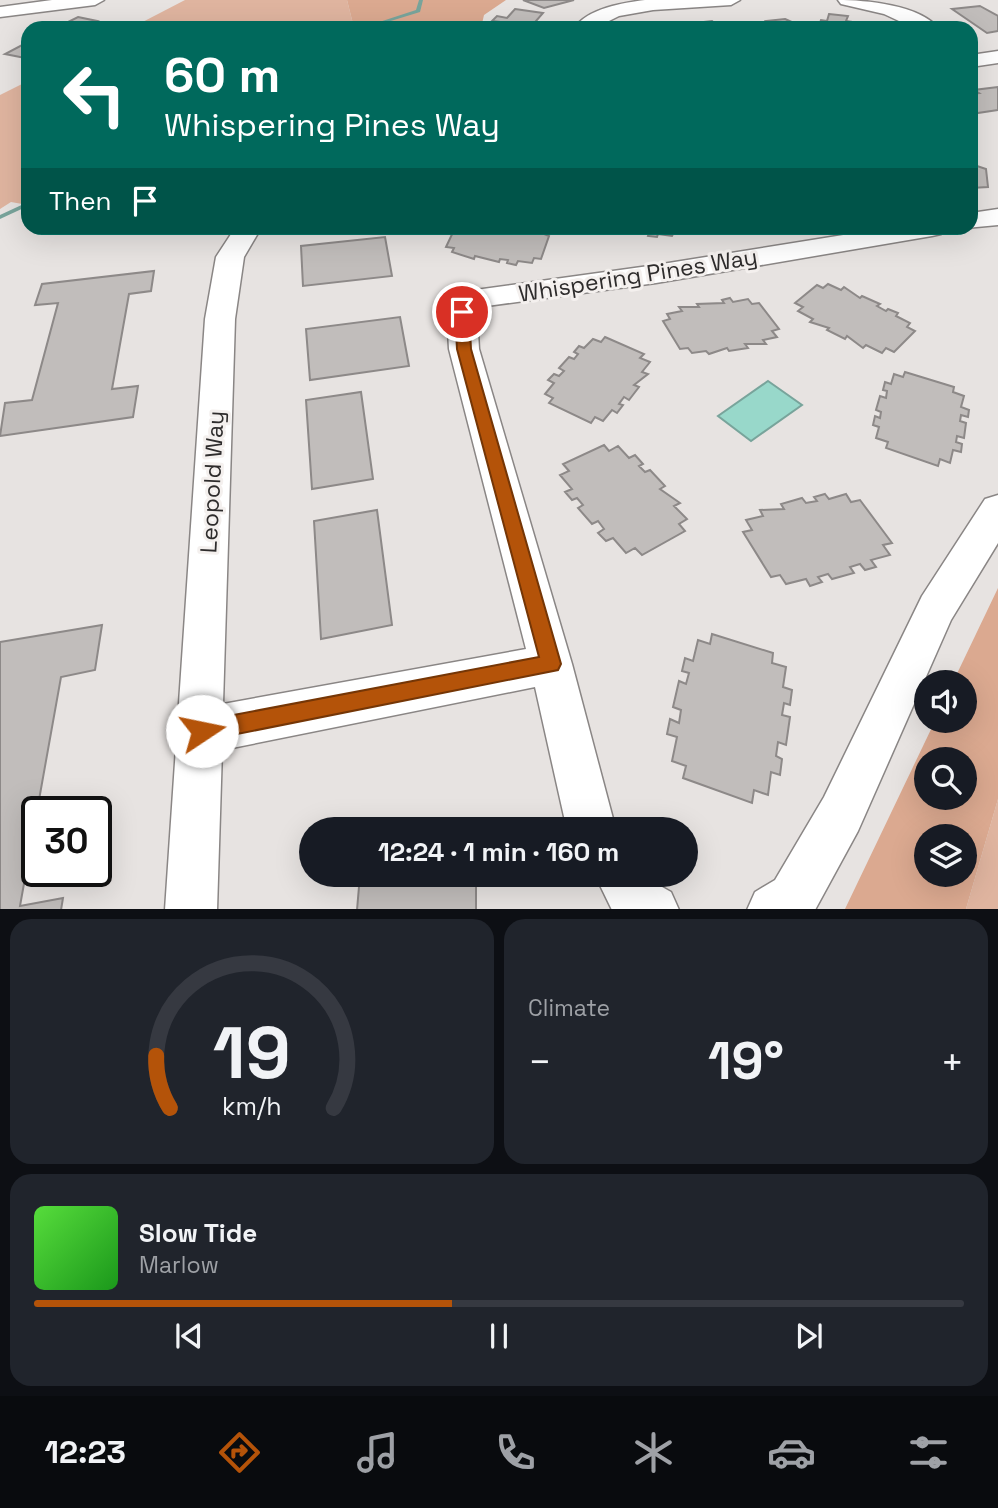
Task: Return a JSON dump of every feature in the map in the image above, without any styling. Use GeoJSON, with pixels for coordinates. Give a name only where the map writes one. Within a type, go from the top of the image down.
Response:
{"type":"FeatureCollection","features":[{"type":"Feature","properties":{"kind":"street"},"geometry":{"type":"LineString","coordinates":[[0,12],[95,0]]}},
{"type":"Feature","properties":{"kind":"street"},"geometry":{"type":"LineString","coordinates":[[592,21],[632,8],[731,0]]}},
{"type":"Feature","properties":{"kind":"street"},"geometry":{"type":"LineString","coordinates":[[846,0],[890,10],[914,21]]}},
{"type":"Feature","properties":{"kind":"street"},"geometry":{"type":"LineString","coordinates":[[978,220],[998,217]]}},
{"type":"Feature","properties":{"kind":"street","name":"Leopold Way"},"geometry":{"type":"LineString","coordinates":[[191,909],[202,731],[220,319],[230,257],[243,235]]}},
{"type":"Feature","properties":{"kind":"street","name":"Whispering Pines Way"},"geometry":{"type":"LineString","coordinates":[[589,817],[551,664],[464,349],[462,312],[478,298],[656,274],[890,235]]}},
{"type":"Feature","properties":{"kind":"street"},"geometry":{"type":"LineString","coordinates":[[774,909],[793,898],[841,814],[936,610],[998,510]]}},
{"type":"Feature","properties":{"kind":"street"},"geometry":{"type":"LineString","coordinates":[[202,731],[551,664]]}},
{"type":"Feature","properties":{"kind":"street"},"geometry":{"type":"LineString","coordinates":[[628,887],[637,901],[653,909]]}},
{"type":"Feature","properties":{"kind":"shaded area"},"geometry":{"type":"Polygon","coordinates":[[[185,0],[347,0],[352,21],[144,21],[185,0]]]}},
{"type":"Feature","properties":{"kind":"shaded area"},"geometry":{"type":"Polygon","coordinates":[[[347,0],[506,0],[484,15],[483,21],[352,21],[347,0]]]}},
{"type":"Feature","properties":{"kind":"shaded area"},"geometry":{"type":"Polygon","coordinates":[[[21,84],[21,204],[11,202],[0,209],[0,95],[21,84]]]}},
{"type":"Feature","properties":{"kind":"shaded area"},"geometry":{"type":"Polygon","coordinates":[[[768,381],[802,405],[751,441],[718,416],[768,381]]]}},
{"type":"Feature","properties":{"kind":"shaded area"},"geometry":{"type":"Polygon","coordinates":[[[998,588],[998,799],[977,871],[977,824],[914,824],[914,887],[972,887],[966,909],[845,909],[914,765],[914,810],[977,810],[977,747],[923,747],[929,733],[977,733],[977,670],[959,670],[998,588]]]}},
{"type":"Feature","properties":{"kind":"shaded area"},"geometry":{"type":"Polygon","coordinates":[[[998,799],[998,909],[966,909],[972,887],[977,887],[977,871],[998,799]]]}},
{"type":"Feature","properties":{"kind":"building"},"geometry":{"type":"Polygon","coordinates":[[[523,0],[574,0],[544,8],[523,0]]]}},
{"type":"Feature","properties":{"kind":"building"},"geometry":{"type":"Polygon","coordinates":[[[980,6],[998,16],[998,31],[987,33],[978,27],[978,21],[970,21],[952,9],[980,6]]]}},
{"type":"Feature","properties":{"kind":"building"},"geometry":{"type":"Polygon","coordinates":[[[515,9],[543,13],[536,21],[492,21],[497,16],[507,18],[515,9]]]}},
{"type":"Feature","properties":{"kind":"building"},"geometry":{"type":"Polygon","coordinates":[[[829,14],[848,16],[846,21],[827,21],[829,14]]]}},
{"type":"Feature","properties":{"kind":"building"},"geometry":{"type":"Polygon","coordinates":[[[78,17],[97,21],[70,21],[78,17]]]}},
{"type":"Feature","properties":{"kind":"building"},"geometry":{"type":"Polygon","coordinates":[[[21,46],[21,57],[5,54],[21,46]]]}},
{"type":"Feature","properties":{"kind":"building"},"geometry":{"type":"Polygon","coordinates":[[[998,87],[998,110],[978,113],[978,90],[998,87]]]}},
{"type":"Feature","properties":{"kind":"building"},"geometry":{"type":"Polygon","coordinates":[[[978,166],[986,169],[988,187],[978,188],[978,166]]]}},
{"type":"Feature","properties":{"kind":"building"},"geometry":{"type":"Polygon","coordinates":[[[452,235],[549,236],[541,259],[534,258],[532,263],[518,261],[516,265],[507,263],[508,260],[500,259],[499,262],[475,256],[474,259],[452,252],[454,248],[446,247],[452,235]]]}},
{"type":"Feature","properties":{"kind":"building"},"geometry":{"type":"Polygon","coordinates":[[[385,237],[392,276],[303,286],[301,246],[385,237]]]}},
{"type":"Feature","properties":{"kind":"building"},"geometry":{"type":"Polygon","coordinates":[[[154,271],[151,291],[129,294],[112,389],[138,386],[133,417],[0,436],[5,403],[32,400],[58,303],[35,305],[42,284],[154,271]]]}},
{"type":"Feature","properties":{"kind":"building"},"geometry":{"type":"Polygon","coordinates":[[[828,284],[841,290],[844,287],[860,298],[862,296],[880,304],[877,306],[886,311],[888,309],[898,313],[896,316],[910,323],[907,327],[915,331],[894,352],[886,348],[882,353],[866,345],[863,348],[847,336],[845,339],[827,330],[829,328],[810,322],[813,319],[798,311],[803,307],[795,303],[817,285],[823,288],[828,284]]]}},
{"type":"Feature","properties":{"kind":"building"},"geometry":{"type":"Polygon","coordinates":[[[730,298],[733,302],[748,299],[752,304],[759,303],[779,329],[772,331],[777,337],[763,340],[766,344],[745,344],[748,348],[729,351],[727,348],[709,354],[706,351],[692,353],[688,348],[680,349],[663,321],[670,319],[667,314],[682,311],[679,307],[724,303],[722,300],[730,298]]]}},
{"type":"Feature","properties":{"kind":"building"},"geometry":{"type":"Polygon","coordinates":[[[400,317],[409,366],[310,380],[306,329],[400,317]]]}},
{"type":"Feature","properties":{"kind":"building"},"geometry":{"type":"Polygon","coordinates":[[[605,337],[644,354],[640,358],[650,362],[642,372],[648,374],[634,385],[639,387],[629,400],[624,397],[619,404],[623,405],[617,413],[612,410],[603,421],[595,417],[591,423],[549,403],[553,398],[545,394],[554,383],[548,380],[554,374],[559,376],[564,371],[559,368],[569,357],[574,359],[578,354],[574,352],[579,346],[584,348],[593,339],[601,342],[605,337]]]}},
{"type":"Feature","properties":{"kind":"building"},"geometry":{"type":"Polygon","coordinates":[[[905,372],[954,387],[953,392],[964,396],[961,407],[969,410],[968,417],[961,415],[960,421],[966,423],[964,438],[957,436],[956,442],[962,444],[961,452],[953,450],[950,463],[940,459],[938,466],[886,448],[888,442],[876,438],[879,427],[873,425],[875,416],[880,418],[881,412],[876,410],[880,396],[886,398],[887,391],[883,390],[885,382],[891,384],[894,374],[903,377],[905,372]]]}},
{"type":"Feature","properties":{"kind":"building"},"geometry":{"type":"Polygon","coordinates":[[[361,392],[373,479],[312,489],[306,400],[361,392]]]}},
{"type":"Feature","properties":{"kind":"building"},"geometry":{"type":"Polygon","coordinates":[[[604,445],[609,451],[618,446],[629,458],[635,455],[643,464],[639,466],[645,472],[650,470],[665,486],[660,489],[680,503],[674,506],[687,519],[679,524],[685,531],[642,555],[635,548],[626,553],[613,538],[606,541],[598,533],[604,529],[598,521],[592,524],[578,508],[583,505],[577,498],[572,500],[565,492],[572,489],[560,475],[569,471],[563,464],[604,445]]]}},
{"type":"Feature","properties":{"kind":"building"},"geometry":{"type":"Polygon","coordinates":[[[825,494],[829,499],[846,494],[851,502],[860,500],[892,543],[883,545],[890,555],[871,560],[876,567],[865,570],[860,564],[850,567],[854,573],[832,579],[828,574],[818,577],[822,582],[810,586],[806,579],[786,584],[780,575],[771,577],[743,532],[752,530],[746,520],[763,516],[760,510],[784,509],[781,504],[802,498],[806,503],[817,501],[814,497],[825,494]]]}},
{"type":"Feature","properties":{"kind":"building"},"geometry":{"type":"Polygon","coordinates":[[[377,510],[392,625],[321,639],[314,521],[377,510]]]}},
{"type":"Feature","properties":{"kind":"building"},"geometry":{"type":"Polygon","coordinates":[[[102,625],[95,670],[61,677],[40,796],[21,796],[21,887],[23,887],[20,906],[63,898],[61,909],[0,909],[0,642],[102,625]]]}},
{"type":"Feature","properties":{"kind":"building"},"geometry":{"type":"Polygon","coordinates":[[[712,634],[773,653],[772,663],[786,667],[783,687],[792,690],[790,705],[784,703],[782,715],[790,717],[786,745],[778,742],[776,756],[782,759],[780,775],[771,772],[768,795],[754,790],[752,803],[683,778],[686,766],[672,761],[677,737],[667,734],[670,719],[679,723],[681,710],[673,707],[679,681],[686,684],[689,673],[682,671],[685,658],[693,661],[698,640],[710,644],[712,634]]]}},
{"type":"Feature","properties":{"kind":"building"},"geometry":{"type":"Polygon","coordinates":[[[359,887],[476,887],[476,909],[357,909],[359,887]]]}},
{"type":"Feature","properties":{"kind":"waterway"},"geometry":{"type":"LineString","coordinates":[[386,21],[418,11],[421,0]]}},
{"type":"Feature","properties":{"kind":"waterway"},"geometry":{"type":"LineString","coordinates":[[0,217],[21,207]]}},
{"type":"Feature","properties":{"kind":"route"},"geometry":{"type":"LineString","coordinates":[[202,731],[551,664],[464,349],[462,312]]}}]}
